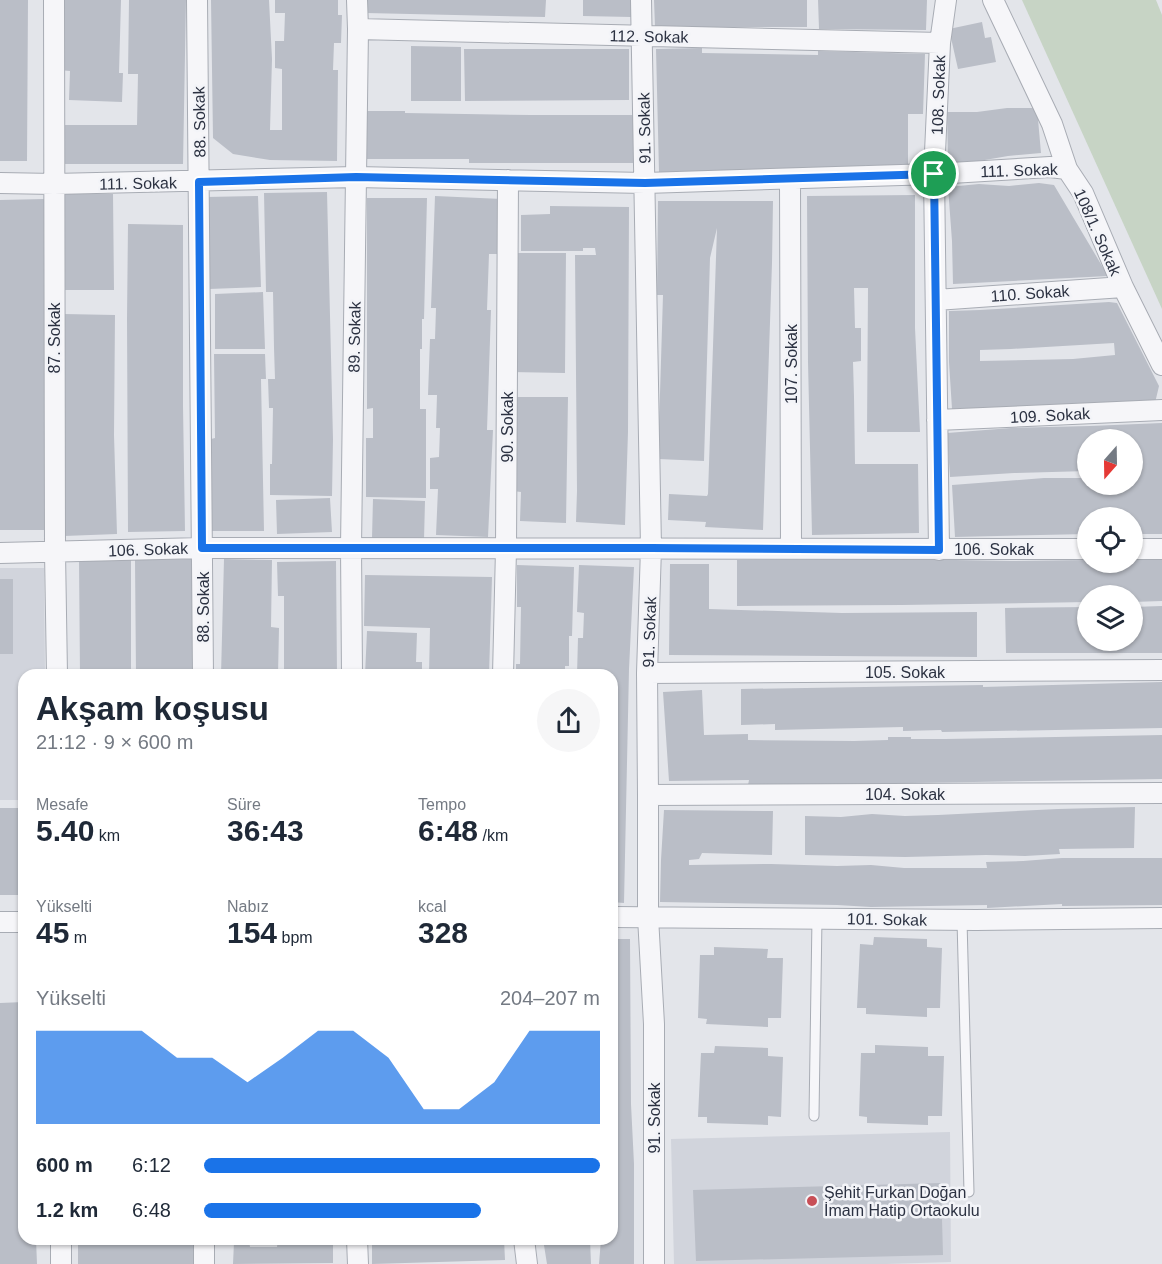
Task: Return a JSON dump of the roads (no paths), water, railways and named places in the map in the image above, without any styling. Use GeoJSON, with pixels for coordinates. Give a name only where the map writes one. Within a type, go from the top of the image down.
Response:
{"type":"FeatureCollection","features":[{"type":"Feature","properties":{"kind":"street","name":"87. Sokak"},"geometry":{"type":"LineString","coordinates":[[54,0],[57,669]]}},
{"type":"Feature","properties":{"kind":"street","name":"88. Sokak"},"geometry":{"type":"LineString","coordinates":[[198,0],[203,669]]}},
{"type":"Feature","properties":{"kind":"street","name":"89. Sokak"},"geometry":{"type":"LineString","coordinates":[[352,669],[351,548],[357,0]]}},
{"type":"Feature","properties":{"kind":"street","name":"91. Sokak"},"geometry":{"type":"LineString","coordinates":[[641,0],[651,548],[647,673],[648,917],[654,1024],[654,1264]]}},
{"type":"Feature","properties":{"kind":"street","name":"108. Sokak"},"geometry":{"type":"LineString","coordinates":[[939,550],[934,174],[940,43],[946,0]]}},
{"type":"Feature","properties":{"kind":"street","name":"108/1. Sokak"},"geometry":{"type":"LineString","coordinates":[[993,0],[1052,124],[1067,169],[1083,193],[1123,287],[1162,365]]}},
{"type":"Feature","properties":{"kind":"street","name":"112. Sokak"},"geometry":{"type":"LineString","coordinates":[[358,29],[940,43]]}},
{"type":"Feature","properties":{"kind":"street","name":"111. Sokak"},"geometry":{"type":"LineString","coordinates":[[0,183],[199,182],[356,177],[645,183],[934,174],[1050,167],[1067,169]]}},
{"type":"Feature","properties":{"kind":"street","name":"107. Sokak"},"geometry":{"type":"LineString","coordinates":[[790,179],[791,548]]}},
{"type":"Feature","properties":{"kind":"street","name":"90. Sokak"},"geometry":{"type":"LineString","coordinates":[[503,669],[508,180]]}},
{"type":"Feature","properties":{"kind":"street","name":"110. Sokak"},"geometry":{"type":"LineString","coordinates":[[936,300],[1123,287]]}},
{"type":"Feature","properties":{"kind":"street","name":"109. Sokak"},"geometry":{"type":"LineString","coordinates":[[937,420],[1162,410]]}},
{"type":"Feature","properties":{"kind":"street","name":"106. Sokak"},"geometry":{"type":"LineString","coordinates":[[0,553],[202,548],[1077,549]]}},
{"type":"Feature","properties":{"kind":"street"},"geometry":{"type":"LineString","coordinates":[[1143,549],[1162,549]]}},
{"type":"Feature","properties":{"kind":"street","name":"105. Sokak"},"geometry":{"type":"LineString","coordinates":[[647,673],[1162,670]]}},
{"type":"Feature","properties":{"kind":"street","name":"104. Sokak"},"geometry":{"type":"LineString","coordinates":[[648,795],[1162,793]]}},
{"type":"Feature","properties":{"kind":"street","name":"101. Sokak"},"geometry":{"type":"LineString","coordinates":[[618,917],[962,920],[1162,918]]}},
{"type":"Feature","properties":{"kind":"street"},"geometry":{"type":"LineString","coordinates":[[0,922],[18,922]]}},
{"type":"Feature","properties":{"kind":"street"},"geometry":{"type":"LineString","coordinates":[[61,1245],[62,1264]]}},
{"type":"Feature","properties":{"kind":"street"},"geometry":{"type":"LineString","coordinates":[[204,1245],[204,1264]]}},
{"type":"Feature","properties":{"kind":"street"},"geometry":{"type":"LineString","coordinates":[[357,1245],[357,1264]]}},
{"type":"Feature","properties":{"kind":"street"},"geometry":{"type":"LineString","coordinates":[[524,1245],[526,1264]]}},
{"type":"Feature","properties":{"kind":"lane"},"geometry":{"type":"LineString","coordinates":[[814,1116],[817,918]]}},
{"type":"Feature","properties":{"kind":"lane"},"geometry":{"type":"LineString","coordinates":[[962,920],[969,1192]]}},
{"type":"Feature","properties":{"kind":"place","name":"Şehit Furkan Doğan İmam Hatip Ortaokulu"},"geometry":{"type":"Point","coordinates":[812,1201]}}]}
